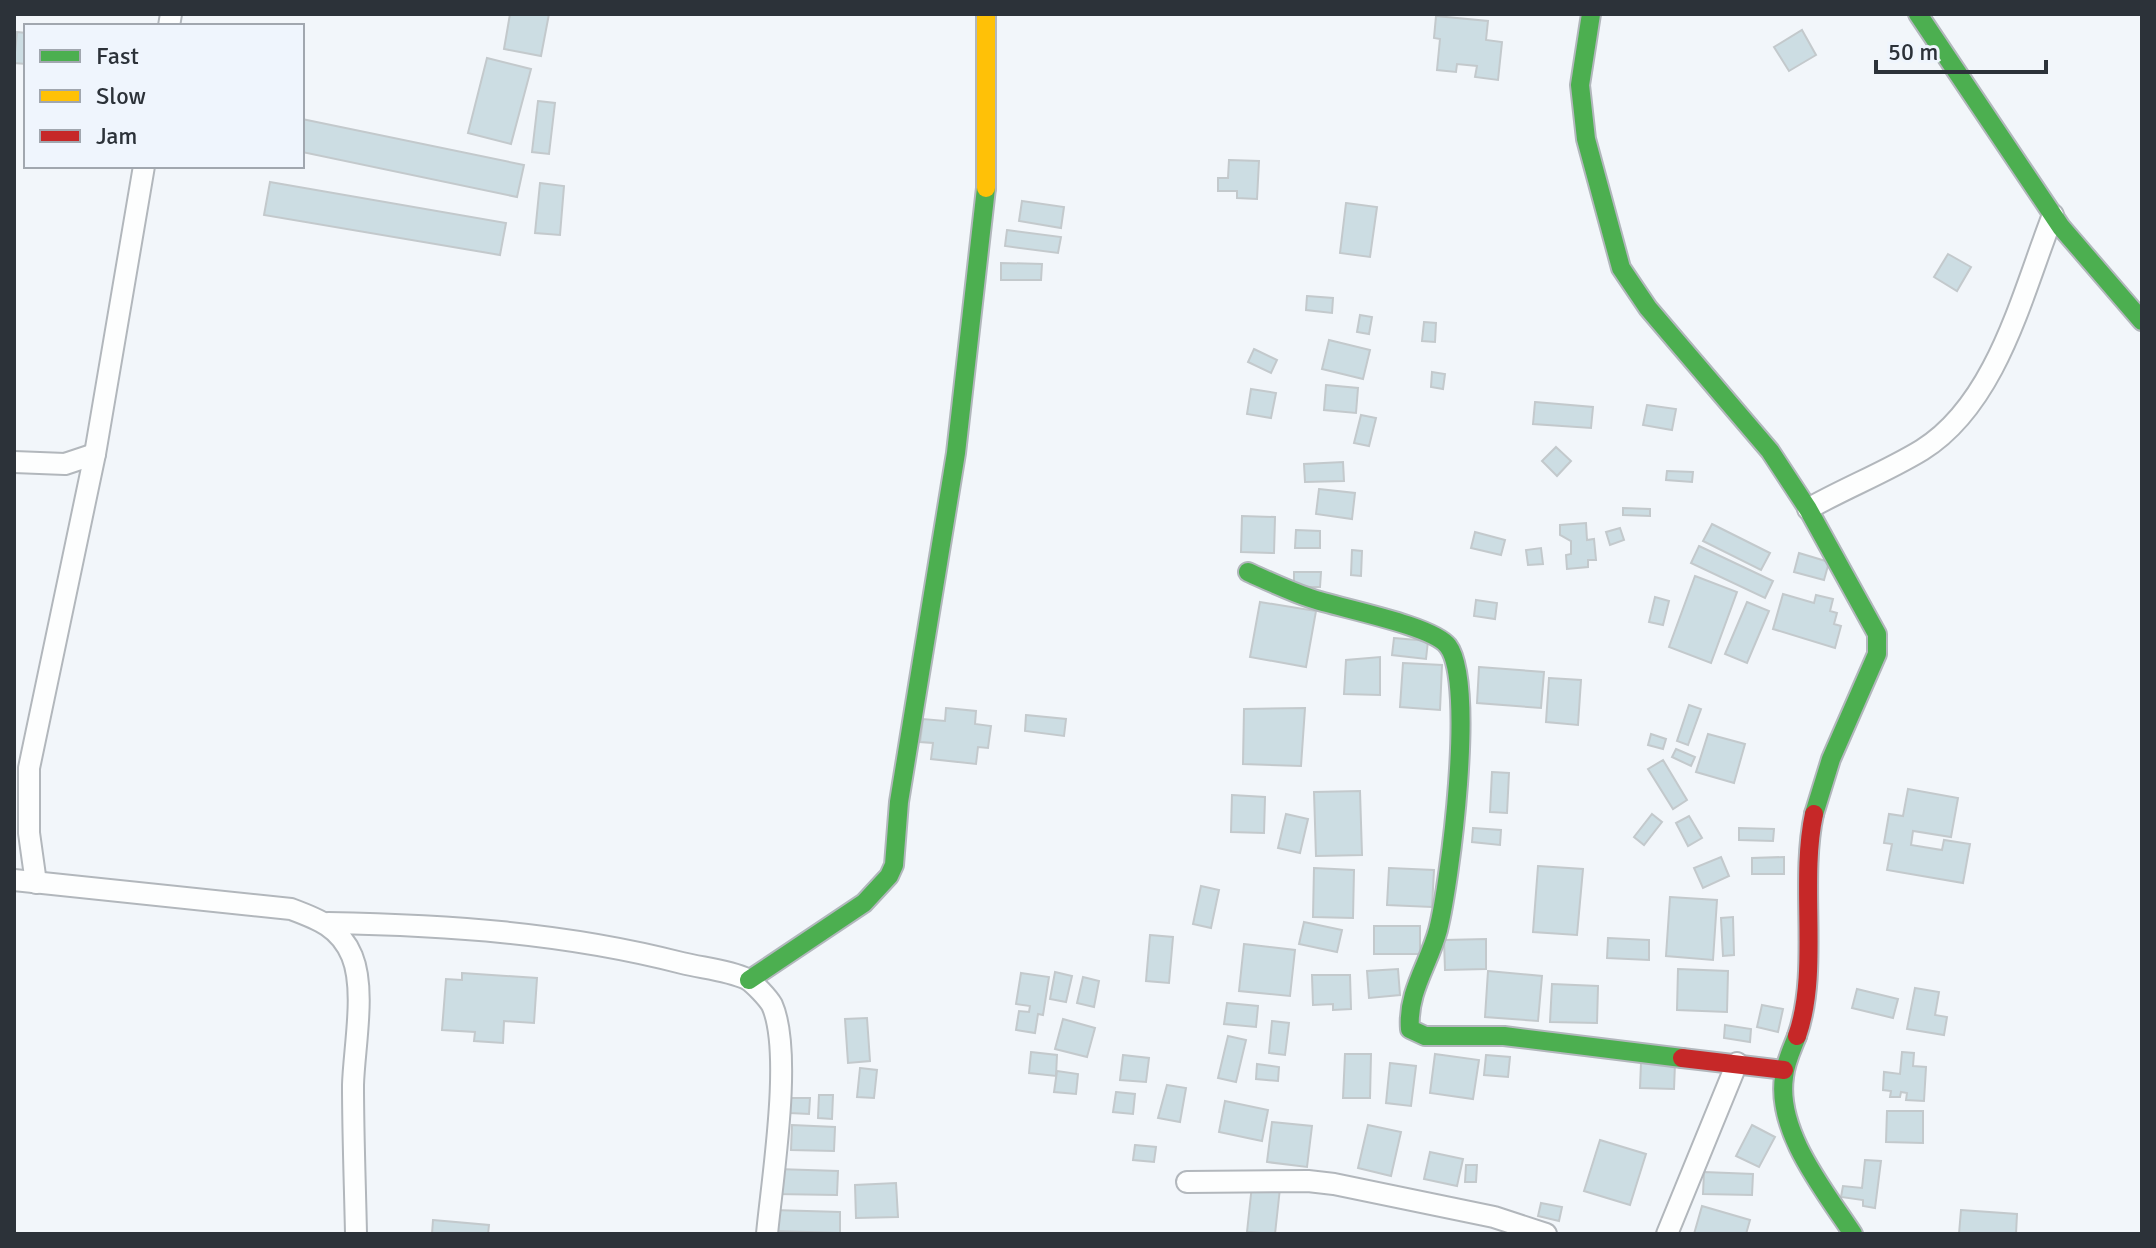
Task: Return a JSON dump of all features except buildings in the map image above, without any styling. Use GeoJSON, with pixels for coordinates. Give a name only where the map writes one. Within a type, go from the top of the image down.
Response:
{"type":"FeatureCollection","features":[{"type":"Feature","properties":{"kind":"street"},"geometry":{"type":"LineString","coordinates":[[749,980],[864,903],[889,876],[894,865],[899,802],[956,453],[986,211],[986,14]]}},
{"type":"Feature","properties":{"kind":"street"},"geometry":{"type":"LineString","coordinates":[[1591,14],[1580,85],[1586,139],[1621,268],[1648,308],[1751,424],[1808,509],[1874,626],[1878,645],[1819,793],[1812,837],[1803,1015],[1784,1070],[1785,1098],[1801,1146],[1853,1234]]}},
{"type":"Feature","properties":{"kind":"street"},"geometry":{"type":"LineString","coordinates":[[1918,14],[2053,215],[2142,321]]}},
{"type":"Feature","properties":{"kind":"street"},"geometry":{"type":"LineString","coordinates":[[36,883],[29,833],[29,768],[95,454],[144,168]]}},
{"type":"Feature","properties":{"kind":"street"},"geometry":{"type":"LineString","coordinates":[[1808,509],[1922,449],[1967,411],[1979,396],[1999,353],[2053,215]]}},
{"type":"Feature","properties":{"kind":"street"},"geometry":{"type":"LineString","coordinates":[[14,462],[65,464],[95,454]]}},
{"type":"Feature","properties":{"kind":"street"},"geometry":{"type":"LineString","coordinates":[[1248,572],[1311,598],[1439,640],[1448,646],[1458,668],[1459,758],[1438,929],[1411,1005],[1410,1029],[1425,1036],[1504,1036],[1784,1070]]}},
{"type":"Feature","properties":{"kind":"street"},"geometry":{"type":"LineString","coordinates":[[14,880],[291,909],[328,923],[432,925],[565,939],[663,958],[749,980],[771,1004],[779,1032],[781,1066],[767,1234]]}},
{"type":"Feature","properties":{"kind":"street"},"geometry":{"type":"LineString","coordinates":[[328,923],[352,956],[358,982],[353,1086],[356,1234]]}},
{"type":"Feature","properties":{"kind":"street"},"geometry":{"type":"LineString","coordinates":[[1667,1234],[1737,1063]]}},
{"type":"Feature","properties":{"kind":"street"},"geometry":{"type":"LineString","coordinates":[[1187,1182],[1308,1181],[1334,1184],[1494,1217],[1546,1234]]}},
{"type":"Feature","properties":{"kind":"traffic: fast"},"geometry":{"type":"LineString","coordinates":[[1591,14],[1580,85],[1586,139],[1621,268],[1648,308],[1770,451],[1808,509],[1877,634],[1877,654],[1831,759],[1814,814]]}},
{"type":"Feature","properties":{"kind":"traffic: fast"},"geometry":{"type":"LineString","coordinates":[[1918,14],[2061,227],[2142,321]]}},
{"type":"Feature","properties":{"kind":"traffic: fast"},"geometry":{"type":"LineString","coordinates":[[749,980],[864,903],[889,876],[894,865],[899,802],[956,453],[986,188]]}},
{"type":"Feature","properties":{"kind":"traffic: fast"},"geometry":{"type":"LineString","coordinates":[[1248,572],[1310,598],[1424,631],[1448,646],[1456,667],[1460,739],[1449,871],[1438,930],[1415,990],[1410,1029],[1425,1036],[1504,1036],[1682,1058]]}},
{"type":"Feature","properties":{"kind":"traffic: fast"},"geometry":{"type":"LineString","coordinates":[[1797,1036],[1784,1077],[1787,1119],[1805,1160],[1853,1234]]}},
{"type":"Feature","properties":{"kind":"traffic: slow"},"geometry":{"type":"LineString","coordinates":[[986,14],[986,188]]}},
{"type":"Feature","properties":{"kind":"traffic: jam"},"geometry":{"type":"LineString","coordinates":[[1797,1036],[1807,984],[1808,869],[1814,814]]}},
{"type":"Feature","properties":{"kind":"traffic: jam"},"geometry":{"type":"LineString","coordinates":[[1682,1058],[1784,1070]]}}]}
